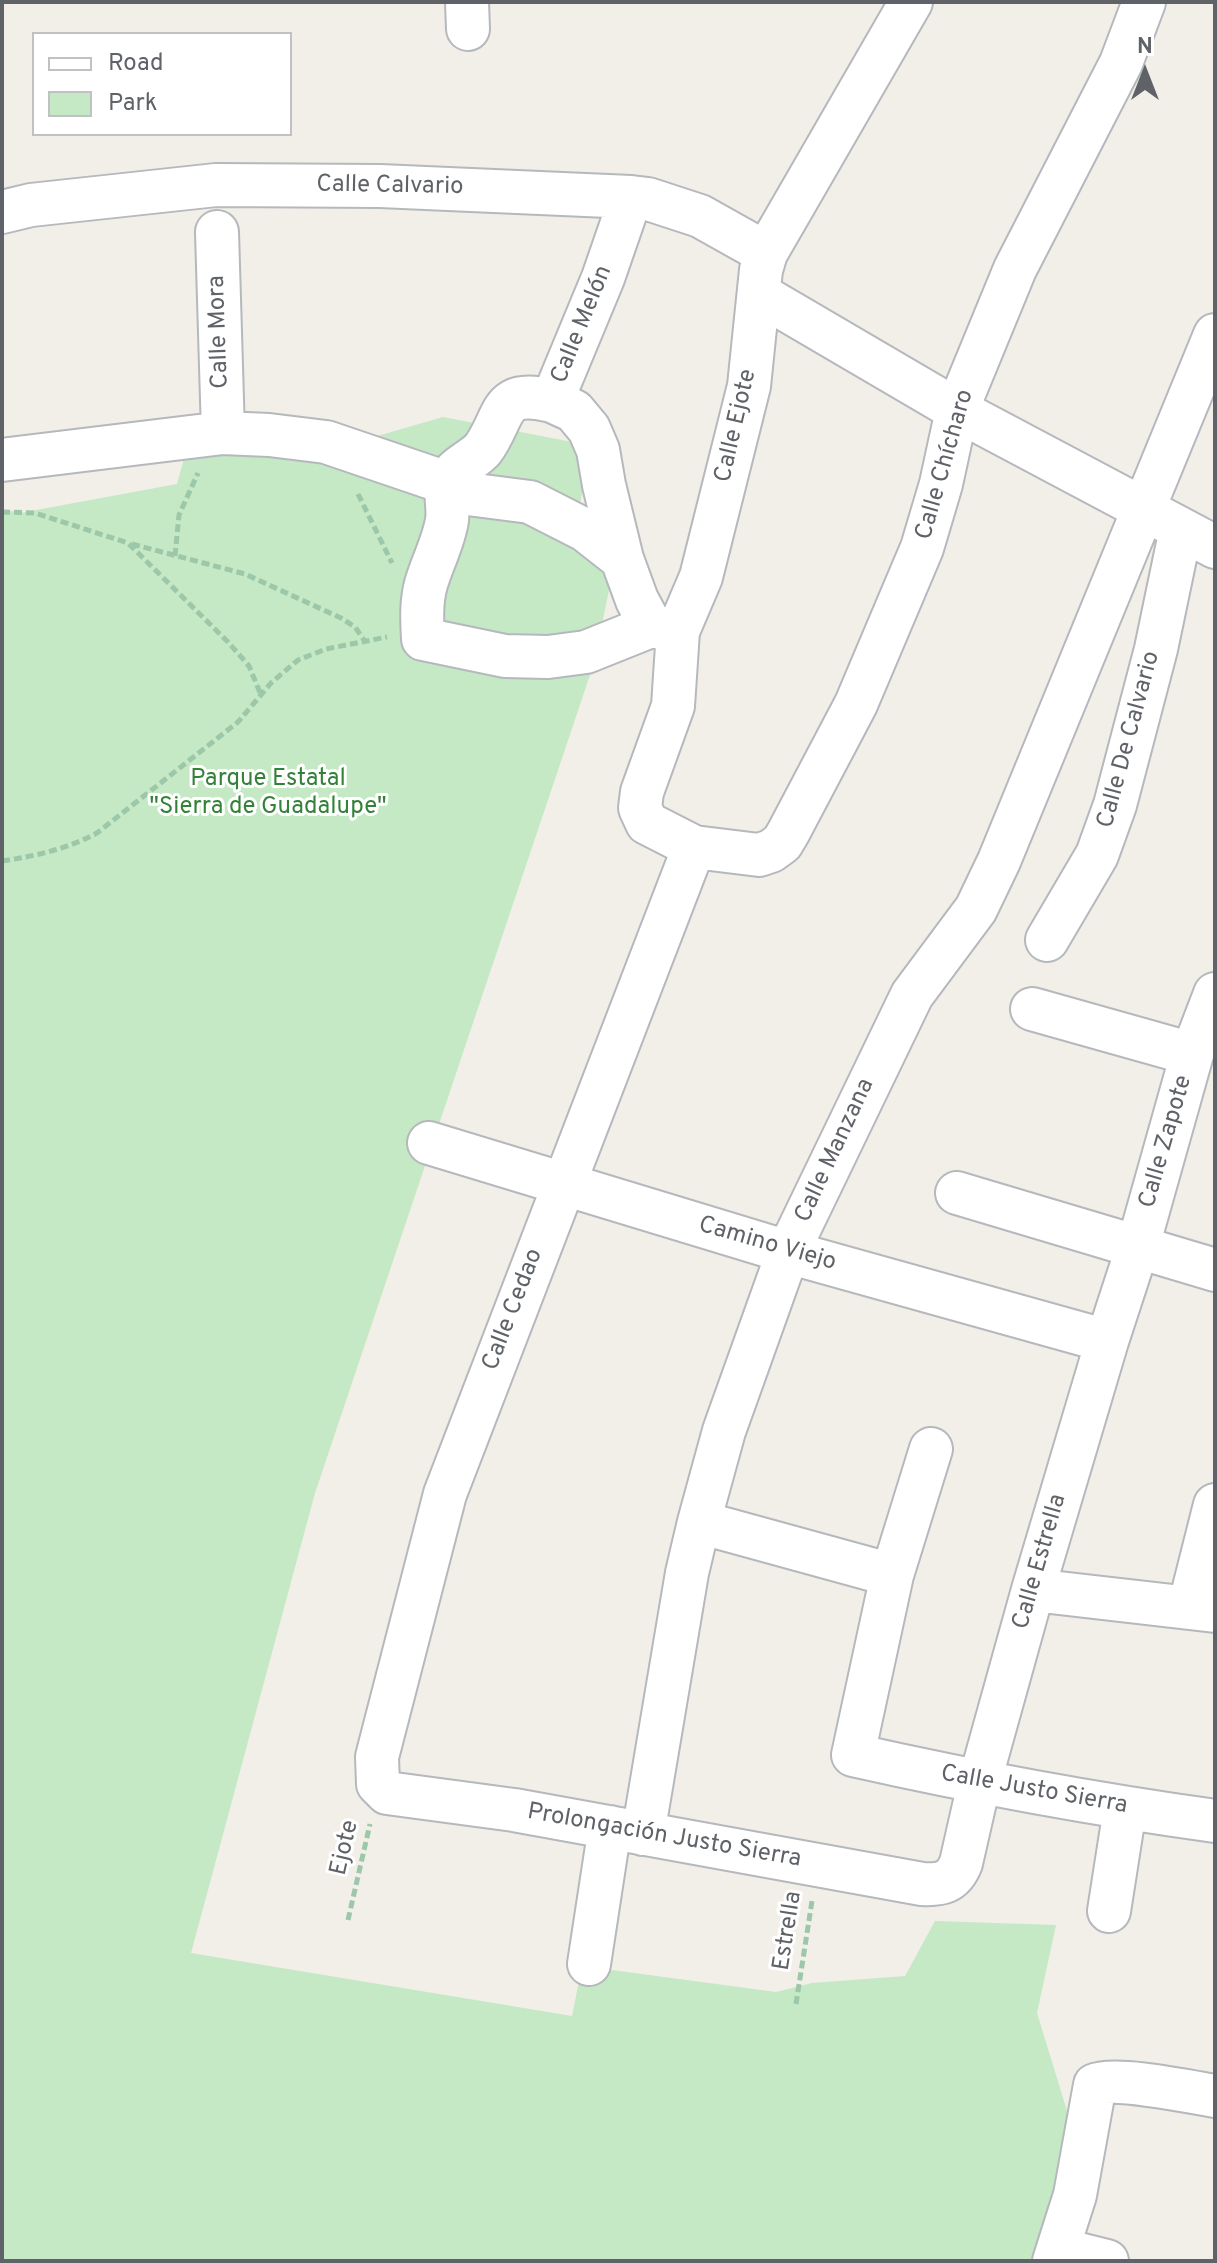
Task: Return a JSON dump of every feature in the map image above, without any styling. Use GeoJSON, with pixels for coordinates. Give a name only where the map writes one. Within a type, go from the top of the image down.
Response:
{"type":"FeatureCollection","features":[{"type":"Feature","properties":{"kind":"street","name":"Calle Ejote"},"geometry":{"type":"LineString","coordinates":[[694,847],[647,823],[640,808],[642,792],[673,706],[665,628],[701,577],[745,400],[761,270],[766,253],[911,2]]}},
{"type":"Feature","properties":{"kind":"street","name":"Calle Chícharo"},"geometry":{"type":"LineString","coordinates":[[694,847],[759,855],[782,843],[856,704],[922,548],[941,484],[957,410],[1015,269],[1121,63],[1144,2]]}},
{"type":"Feature","properties":{"kind":"street","name":"Calle Calvario"},"geometry":{"type":"LineString","coordinates":[[2,212],[31,205],[216,185],[380,186],[631,197],[648,199],[700,216],[766,253]]}},
{"type":"Feature","properties":{"kind":"street","name":"Calle Melón"},"geometry":{"type":"LineString","coordinates":[[447,486],[452,475],[483,448],[503,411],[512,402],[523,396],[552,401],[603,278],[631,197]]}},
{"type":"Feature","properties":{"kind":"street","name":"Calle Mora"},"geometry":{"type":"LineString","coordinates":[[217,232],[223,433]]}},
{"type":"Feature","properties":{"kind":"street"},"geometry":{"type":"LineString","coordinates":[[759,294],[957,410],[1198,538]]}},
{"type":"Feature","properties":{"kind":"street","name":"Calle Manzana"},"geometry":{"type":"LineString","coordinates":[[589,1964],[626,1830],[699,1522],[724,1431],[788,1252],[912,995],[976,909],[999,861],[1215,335]]}},
{"type":"Feature","properties":{"kind":"street"},"geometry":{"type":"LineString","coordinates":[[447,486],[447,523],[425,586],[422,621],[505,656],[548,657],[586,652],[665,628],[637,600],[622,559],[598,450],[589,429],[574,411],[552,401]]}},
{"type":"Feature","properties":{"kind":"street"},"geometry":{"type":"LineString","coordinates":[[2,460],[223,433],[326,442],[362,452],[471,496],[515,498],[530,502],[585,530],[622,559]]}},
{"type":"Feature","properties":{"kind":"street","name":"Calle De Calvario"},"geometry":{"type":"LineString","coordinates":[[1047,940],[1097,855],[1115,805],[1156,649],[1198,538]]}},
{"type":"Feature","properties":{"kind":"street","name":"Calle Cedao"},"geometry":{"type":"LineString","coordinates":[[378,1784],[377,1757],[445,1494],[694,847]]}},
{"type":"Feature","properties":{"kind":"street","name":"Calle Zapote"},"geometry":{"type":"LineString","coordinates":[[1138,1246],[1192,1054],[1215,994]]}},
{"type":"Feature","properties":{"kind":"street"},"geometry":{"type":"LineString","coordinates":[[1032,1009],[1192,1054]]}},
{"type":"Feature","properties":{"kind":"street","name":"Camino Viejo"},"geometry":{"type":"LineString","coordinates":[[429,1143],[788,1252],[1107,1341]]}},
{"type":"Feature","properties":{"kind":"street"},"geometry":{"type":"LineString","coordinates":[[957,1193],[1215,1270]]}},
{"type":"Feature","properties":{"kind":"street","name":"Calle Estrella"},"geometry":{"type":"LineString","coordinates":[[951,1879],[961,1863],[979,1784],[1033,1590],[1138,1246]]}},
{"type":"Feature","properties":{"kind":"street"},"geometry":{"type":"LineString","coordinates":[[699,1522],[892,1575],[931,1449]]}},
{"type":"Feature","properties":{"kind":"street"},"geometry":{"type":"LineString","coordinates":[[1033,1590],[1202,1610],[1215,1505]]}},
{"type":"Feature","properties":{"kind":"street","name":"Calle Justo Sierra"},"geometry":{"type":"LineString","coordinates":[[892,1575],[853,1755],[979,1784],[1215,1821]]}},
{"type":"Feature","properties":{"kind":"street","name":"Prolongación Justo Sierra"},"geometry":{"type":"LineString","coordinates":[[378,1784],[387,1793],[401,1796],[514,1810],[922,1884],[940,1885],[951,1879]]}},
{"type":"Feature","properties":{"kind":"street"},"geometry":{"type":"LineString","coordinates":[[1109,1911],[1125,1809]]}},
{"type":"Feature","properties":{"kind":"street"},"geometry":{"type":"LineString","coordinates":[[1107,2261],[1056,2255],[1075,2195],[1095,2085],[1102,2082],[1120,2083],[1215,2096]]}},
{"type":"Feature","properties":{"kind":"path"},"geometry":{"type":"LineString","coordinates":[[175,556],[179,515],[192,481],[223,433]]}},
{"type":"Feature","properties":{"kind":"path"},"geometry":{"type":"LineString","coordinates":[[2,861],[48,852],[97,833],[238,722],[282,671],[298,660],[326,649],[391,637],[422,621],[356,491]]}},
{"type":"Feature","properties":{"kind":"path"},"geometry":{"type":"LineString","coordinates":[[2,512],[35,513],[128,543],[245,574],[355,627],[364,640]]}},
{"type":"Feature","properties":{"kind":"path"},"geometry":{"type":"LineString","coordinates":[[128,543],[249,666],[261,696]]}},
{"type":"Feature","properties":{"kind":"path","name":"Ejote"},"geometry":{"type":"LineString","coordinates":[[348,1920],[378,1784]]}},
{"type":"Feature","properties":{"kind":"path","name":"Estrella"},"geometry":{"type":"LineString","coordinates":[[796,2004],[818,1865]]}},
{"type":"Feature","properties":{"kind":"green space","name":"Parque Estatal \"Sierra de Guadalupe\""},"geometry":{"type":"Polygon","coordinates":[[[443,417],[593,446],[572,538],[617,551],[594,663],[315,1493],[191,1953],[572,2016],[582,1966],[776,1992],[812,1983],[905,1976],[935,1921],[1056,1925],[1037,2013],[1075,2137],[1079,2261],[2,2261],[2,509],[20,513],[177,484],[191,433],[291,461],[443,417]]]}}]}
